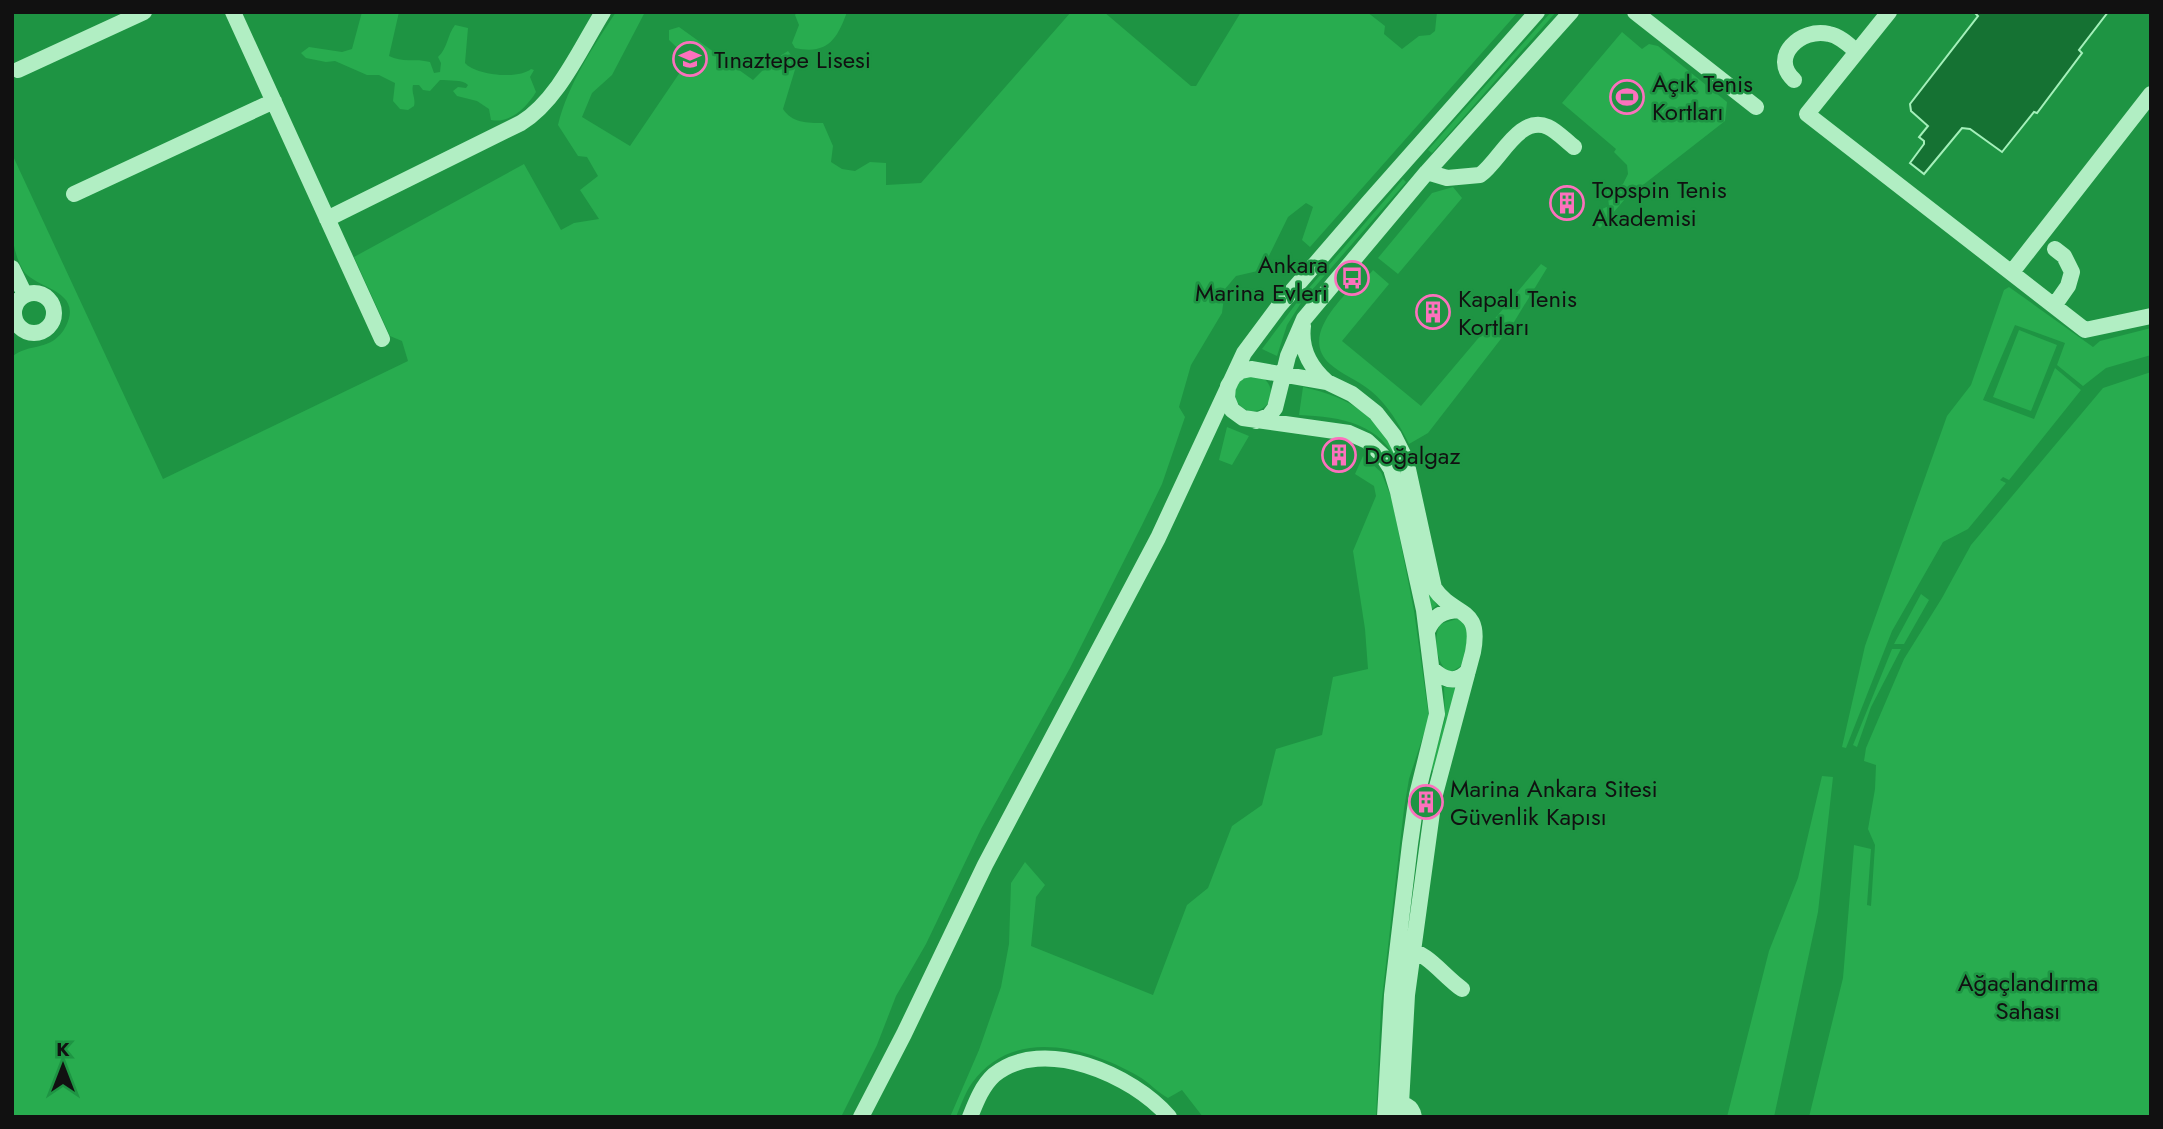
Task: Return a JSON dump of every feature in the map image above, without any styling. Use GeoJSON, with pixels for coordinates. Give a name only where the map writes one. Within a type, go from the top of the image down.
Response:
{"type":"FeatureCollection","features":[{"type":"Feature","properties":{"kind":"street"},"geometry":{"type":"LineString","coordinates":[[18,69],[145,12]]}},
{"type":"Feature","properties":{"kind":"street"},"geometry":{"type":"LineString","coordinates":[[233,12],[382,338]]}},
{"type":"Feature","properties":{"kind":"street"},"geometry":{"type":"LineString","coordinates":[[861,1117],[985,865],[1164,526],[1250,344],[1279,306],[1537,12]]}},
{"type":"Feature","properties":{"kind":"street"},"geometry":{"type":"LineString","coordinates":[[1414,1117],[1411,1108],[1393,1110],[1392,995],[1405,949],[1434,798],[1468,671],[1476,629],[1473,622],[1434,588],[1406,460],[1394,436],[1367,405],[1344,389],[1327,382],[1283,373],[1259,369],[1245,370],[1234,376],[1228,386],[1227,398],[1235,414],[1250,420],[1265,418],[1275,408],[1283,373],[1292,344],[1304,319],[1427,172],[1571,12]]}},
{"type":"Feature","properties":{"kind":"street"},"geometry":{"type":"LineString","coordinates":[[1634,12],[1756,107]]}},
{"type":"Feature","properties":{"kind":"street"},"geometry":{"type":"LineString","coordinates":[[1889,12],[1807,114],[2085,330],[2151,316]]}},
{"type":"Feature","properties":{"kind":"street"},"geometry":{"type":"LineString","coordinates":[[327,219],[535,114],[548,100],[597,14]]}},
{"type":"Feature","properties":{"kind":"street"},"geometry":{"type":"LineString","coordinates":[[1794,80],[1789,76],[1786,64],[1789,48],[1801,37],[1818,32],[1833,35],[1857,52]]}},
{"type":"Feature","properties":{"kind":"street"},"geometry":{"type":"LineString","coordinates":[[2012,272],[2151,94]]}},
{"type":"Feature","properties":{"kind":"street"},"geometry":{"type":"LineString","coordinates":[[74,194],[274,101]]}},
{"type":"Feature","properties":{"kind":"street"},"geometry":{"type":"LineString","coordinates":[[1427,172],[1447,178],[1480,175],[1522,129],[1536,124],[1550,128],[1574,147]]}},
{"type":"Feature","properties":{"kind":"street"},"geometry":{"type":"LineString","coordinates":[[2054,306],[2068,286],[2072,272],[2064,256],[2055,249]]}},
{"type":"Feature","properties":{"kind":"street"},"geometry":{"type":"LineString","coordinates":[[12,268],[25,295]]}},
{"type":"Feature","properties":{"kind":"street"},"geometry":{"type":"LineString","coordinates":[[36,293],[46,297],[53,306],[54,317],[49,327],[40,332],[16,331],[14,310],[17,301],[25,295],[36,293]]}},
{"type":"Feature","properties":{"kind":"street"},"geometry":{"type":"LineString","coordinates":[[1304,319],[1302,336],[1306,355],[1313,369],[1327,382]]}},
{"type":"Feature","properties":{"kind":"street"},"geometry":{"type":"LineString","coordinates":[[1208,430],[1220,420],[1250,420],[1349,433],[1367,441],[1382,455],[1391,469],[1427,631],[1436,725],[1417,795],[1410,845],[1405,949]]}},
{"type":"Feature","properties":{"kind":"street"},"geometry":{"type":"LineString","coordinates":[[1427,631],[1431,622],[1442,612],[1459,610]]}},
{"type":"Feature","properties":{"kind":"street"},"geometry":{"type":"LineString","coordinates":[[1432,669],[1443,678],[1450,679],[1463,676],[1468,671]]}},
{"type":"Feature","properties":{"kind":"street"},"geometry":{"type":"LineString","coordinates":[[1405,949],[1426,957],[1462,989]]}},
{"type":"Feature","properties":{"kind":"street"},"geometry":{"type":"LineString","coordinates":[[970,1117],[979,1094],[994,1076],[1016,1063],[1040,1058],[1068,1060],[1128,1083],[1154,1101],[1169,1117]]}},
{"type":"Feature","properties":{"kind":"green space"},"geometry":{"type":"Polygon","coordinates":[[[362,12],[399,12],[389,56],[430,62],[434,73],[440,72],[441,63],[438,57],[455,25],[468,28],[465,63],[478,71],[497,75],[534,70],[530,77],[536,92],[517,113],[498,121],[491,120],[489,109],[477,101],[457,96],[453,91],[468,85],[459,81],[440,80],[430,91],[413,85],[414,106],[408,110],[400,109],[393,101],[395,83],[379,75],[367,75],[335,61],[306,58],[301,53],[309,47],[342,52],[352,49],[362,12]]]}},
{"type":"Feature","properties":{"kind":"green space"},"geometry":{"type":"Polygon","coordinates":[[[616,12],[645,12],[612,75],[592,93],[582,117],[630,146],[689,59],[669,40],[669,30],[679,27],[753,80],[772,61],[788,51],[797,63],[783,109],[795,120],[823,123],[833,146],[831,162],[842,169],[855,171],[870,162],[886,163],[886,185],[921,183],[1071,12],[1104,12],[1191,86],[1196,86],[1241,12],[1367,12],[1385,26],[1384,34],[1402,49],[1419,36],[1430,35],[1435,31],[1437,12],[1518,12],[1310,247],[1302,240],[1313,207],[1306,203],[1288,217],[1262,270],[1236,276],[1225,289],[1222,313],[1191,365],[1179,407],[1185,417],[1162,484],[1070,668],[981,829],[926,944],[896,996],[877,1045],[841,1117],[12,1117],[12,357],[18,352],[54,340],[66,326],[70,314],[63,297],[29,276],[17,258],[11,214],[12,154],[163,479],[408,361],[402,341],[390,336],[354,257],[524,164],[561,230],[574,223],[599,219],[580,190],[598,176],[587,157],[578,156],[558,125],[575,80],[616,12]]]}},
{"type":"Feature","properties":{"kind":"green space"},"geometry":{"type":"Polygon","coordinates":[[[797,12],[847,12],[830,43],[806,50],[795,48],[792,43],[799,25],[795,15],[797,12]]]}},
{"type":"Feature","properties":{"kind":"green space"},"geometry":{"type":"Polygon","coordinates":[[[1551,12],[1556,12],[1432,153],[1428,150],[1551,12]]]}},
{"type":"Feature","properties":{"kind":"green space","name":"Açık Tenis Kortları"},"geometry":{"type":"Polygon","coordinates":[[[1622,32],[1642,49],[1649,44],[1658,46],[1727,102],[1725,121],[1625,199],[1600,228],[1592,220],[1602,209],[1609,206],[1607,190],[1623,184],[1628,174],[1627,165],[1614,152],[1616,149],[1562,103],[1622,32]]]}},
{"type":"Feature","properties":{"kind":"green space"},"geometry":{"type":"Polygon","coordinates":[[[1403,179],[1406,182],[1306,297],[1303,295],[1403,179]]]}},
{"type":"Feature","properties":{"kind":"green space"},"geometry":{"type":"Polygon","coordinates":[[[1453,187],[1462,198],[1398,274],[1378,258],[1432,193],[1453,187]]]}},
{"type":"Feature","properties":{"kind":"green space"},"geometry":{"type":"Polygon","coordinates":[[[1541,264],[1547,268],[1514,322],[1428,433],[1409,444],[1383,402],[1366,387],[1335,368],[1322,354],[1319,342],[1326,320],[1357,281],[1361,284],[1373,270],[1389,284],[1342,341],[1421,406],[1541,264]]]}},
{"type":"Feature","properties":{"kind":"green space"},"geometry":{"type":"Polygon","coordinates":[[[2009,287],[2093,347],[2100,341],[2151,328],[2151,355],[2106,368],[2083,386],[2057,365],[2065,343],[2015,325],[1983,400],[2034,419],[2055,368],[2081,390],[2009,480],[2003,477],[2000,480],[2006,483],[1968,529],[1943,542],[1892,631],[1846,748],[1842,747],[1865,646],[1947,416],[1971,385],[2004,290],[2009,287]]]}},
{"type":"Feature","properties":{"kind":"green space"},"geometry":{"type":"Polygon","coordinates":[[[1298,301],[1301,303],[1287,325],[1277,356],[1262,349],[1298,301]]]}},
{"type":"Feature","properties":{"kind":"green space"},"geometry":{"type":"Polygon","coordinates":[[[2019,330],[2057,345],[2031,411],[1993,397],[2019,330]]]}},
{"type":"Feature","properties":{"kind":"green space","name":"Ağaçlandırma Sahası"},"geometry":{"type":"Polygon","coordinates":[[[2151,372],[2151,1117],[1809,1117],[1843,978],[1854,845],[1871,849],[1867,905],[1871,906],[1875,845],[1868,829],[1876,765],[1864,761],[1866,748],[1904,659],[1971,545],[2103,388],[2151,372]]]}},
{"type":"Feature","properties":{"kind":"green space"},"geometry":{"type":"Polygon","coordinates":[[[1253,375],[1266,380],[1271,393],[1266,406],[1253,411],[1240,406],[1235,393],[1240,380],[1253,375]]]}},
{"type":"Feature","properties":{"kind":"green space"},"geometry":{"type":"Polygon","coordinates":[[[1303,387],[1336,397],[1362,412],[1374,422],[1393,448],[1401,464],[1429,594],[1437,605],[1430,611],[1400,467],[1392,452],[1371,432],[1358,425],[1330,418],[1299,415],[1303,387]]]}},
{"type":"Feature","properties":{"kind":"green space"},"geometry":{"type":"Polygon","coordinates":[[[1227,427],[1249,436],[1232,465],[1219,460],[1227,427]]]}},
{"type":"Feature","properties":{"kind":"green space"},"geometry":{"type":"Polygon","coordinates":[[[1363,456],[1381,472],[1392,499],[1414,611],[1429,718],[1409,779],[1404,809],[1381,1007],[1376,1117],[1203,1117],[1182,1090],[1168,1098],[1142,1078],[1118,1066],[1074,1050],[1051,1047],[1029,1048],[1008,1054],[989,1065],[972,1083],[956,1117],[950,1117],[979,1050],[1001,987],[1009,944],[1011,883],[1025,862],[1045,885],[1036,897],[1031,946],[1153,995],[1187,905],[1208,888],[1232,826],[1262,805],[1276,749],[1322,735],[1333,677],[1368,669],[1353,551],[1376,496],[1374,486],[1355,474],[1363,456]]]}},
{"type":"Feature","properties":{"kind":"green space"},"geometry":{"type":"Polygon","coordinates":[[[1921,594],[1929,600],[1904,644],[1894,644],[1921,594]]]}},
{"type":"Feature","properties":{"kind":"green space"},"geometry":{"type":"Polygon","coordinates":[[[1462,620],[1469,635],[1461,666],[1449,673],[1439,657],[1437,636],[1440,624],[1462,620]]]}},
{"type":"Feature","properties":{"kind":"green space"},"geometry":{"type":"Polygon","coordinates":[[[1892,649],[1901,649],[1871,707],[1857,747],[1853,745],[1892,649]]]}},
{"type":"Feature","properties":{"kind":"green space"},"geometry":{"type":"Polygon","coordinates":[[[1444,687],[1458,688],[1435,770],[1432,771],[1445,718],[1444,687]]]}},
{"type":"Feature","properties":{"kind":"green space"},"geometry":{"type":"Polygon","coordinates":[[[1822,776],[1833,777],[1818,912],[1774,1117],[1727,1117],[1769,951],[1798,878],[1822,776]]]}},
{"type":"Feature","properties":{"kind":"shaded area"},"geometry":{"type":"Polygon","coordinates":[[[1974,12],[2108,12],[2079,50],[2082,53],[2037,113],[2034,112],[2002,152],[1970,129],[1962,128],[1924,174],[1910,163],[1924,144],[1919,137],[1928,126],[1911,111],[1910,104],[1978,16],[1974,12]]]}},
{"type":"Feature","properties":{"kind":"place","name":"Tınaztepe Lisesi"},"geometry":{"type":"Point","coordinates":[690,59]}},
{"type":"Feature","properties":{"kind":"place","name":"Açık Tenis Kortları"},"geometry":{"type":"Point","coordinates":[1627,97]}},
{"type":"Feature","properties":{"kind":"place","name":"Topspin Tenis Akademisi"},"geometry":{"type":"Point","coordinates":[1567,203]}},
{"type":"Feature","properties":{"kind":"place","name":"Ankara Marina Evleri"},"geometry":{"type":"Point","coordinates":[1352,278]}},
{"type":"Feature","properties":{"kind":"place","name":"Kapalı Tenis Kortları"},"geometry":{"type":"Point","coordinates":[1433,312]}},
{"type":"Feature","properties":{"kind":"place","name":"Doğalgaz"},"geometry":{"type":"Point","coordinates":[1339,455]}},
{"type":"Feature","properties":{"kind":"place","name":"Marina Ankara Sitesi Güvenlik Kapısı"},"geometry":{"type":"Point","coordinates":[1426,802]}}]}
